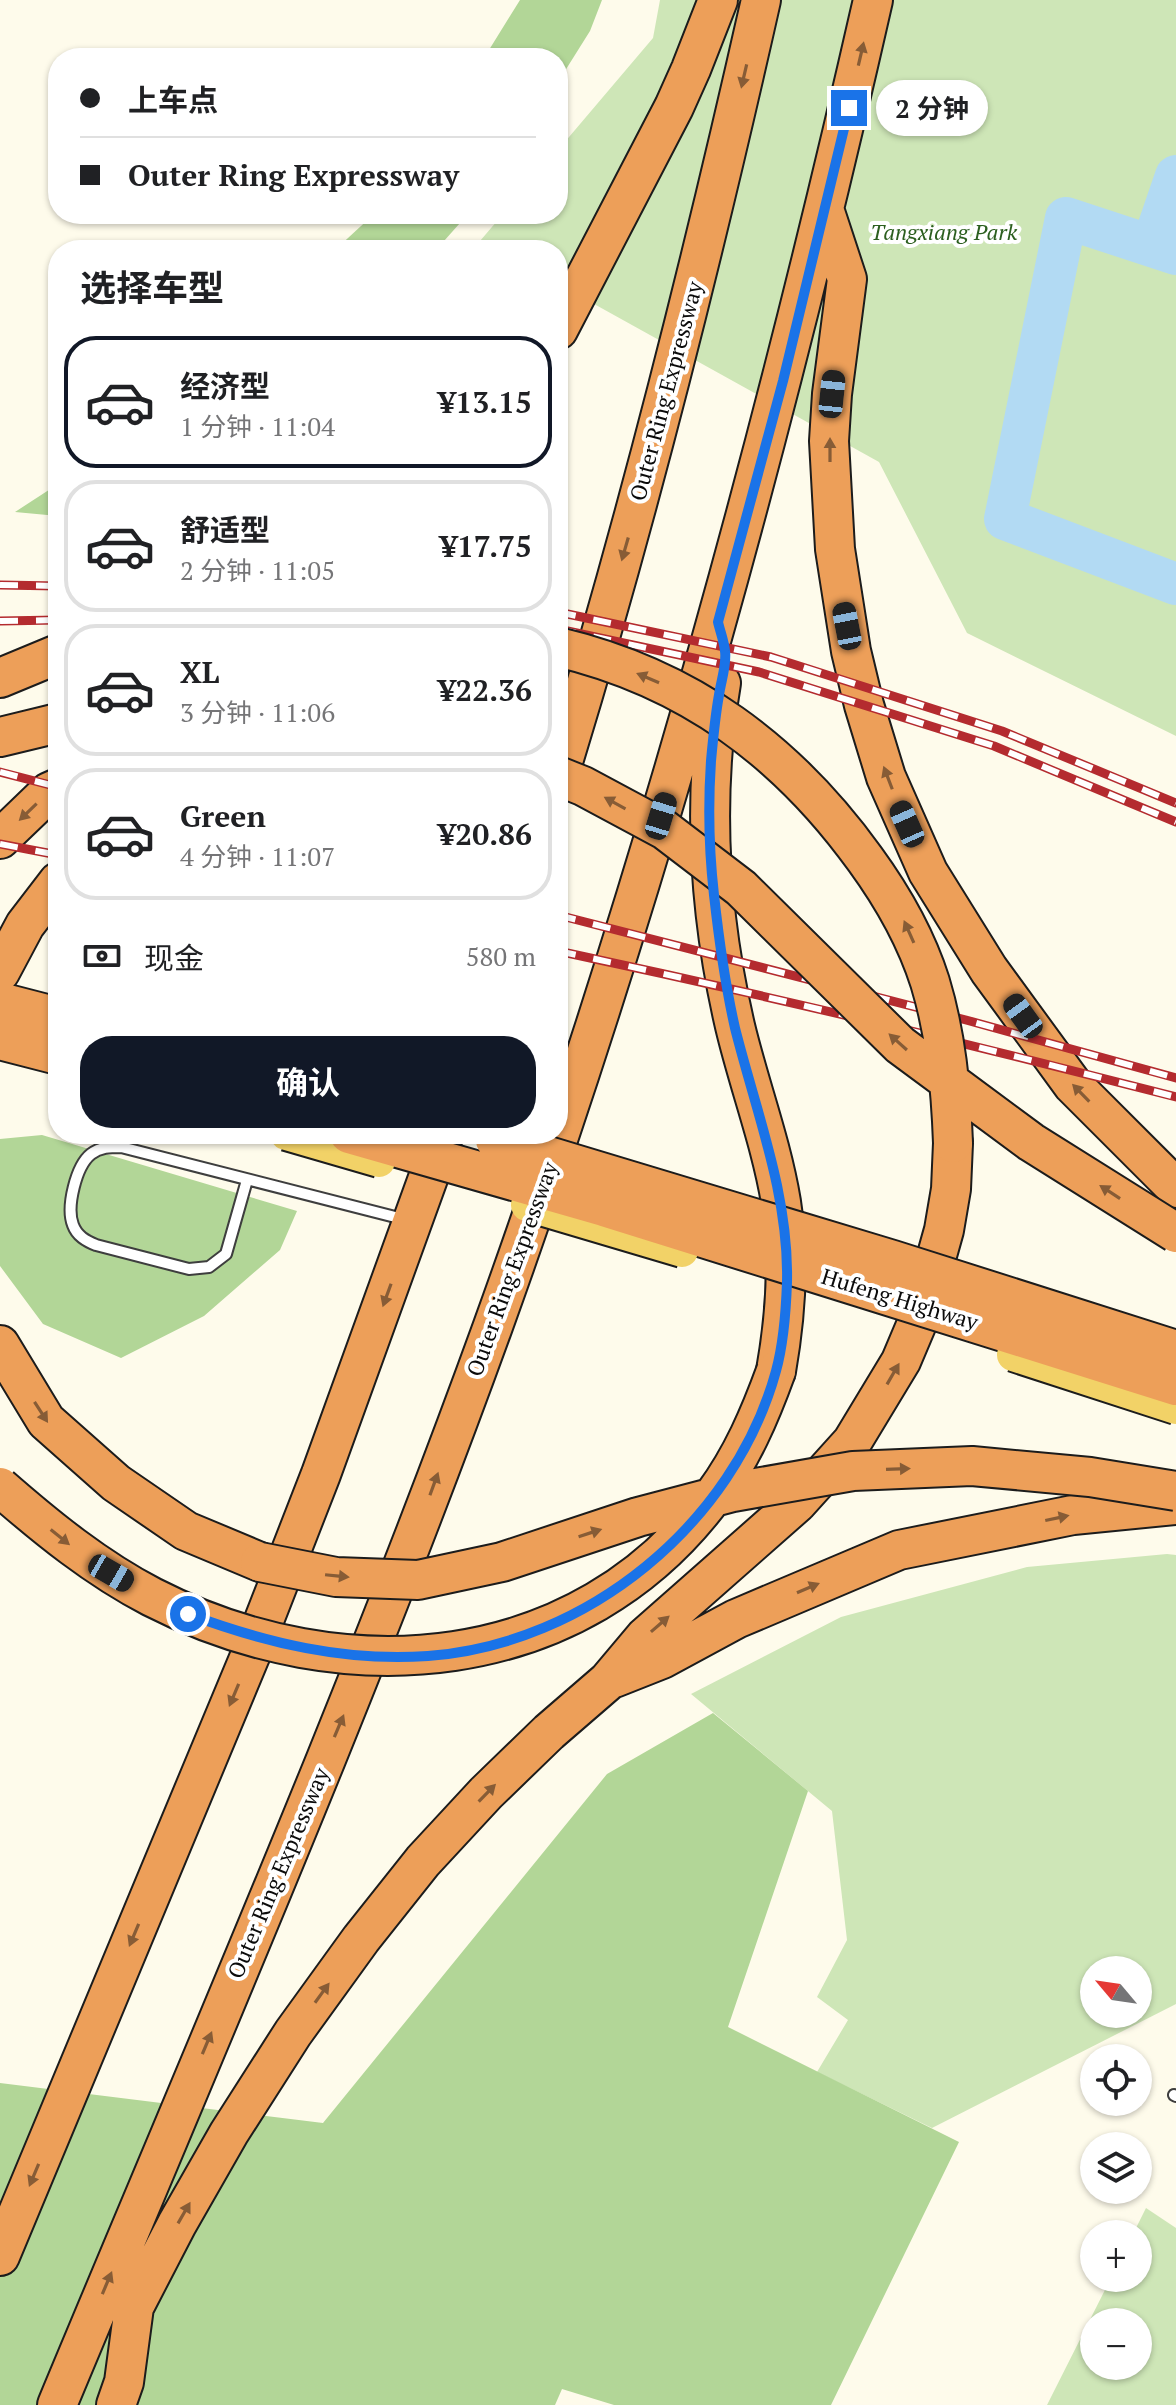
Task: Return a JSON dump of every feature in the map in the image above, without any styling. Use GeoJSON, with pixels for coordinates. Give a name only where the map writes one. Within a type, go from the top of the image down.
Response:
{"type":"FeatureCollection","features":[{"type":"Feature","properties":{"kind":"highway"},"geometry":{"type":"LineString","coordinates":[[568,311],[691,69],[718,0]]}},
{"type":"Feature","properties":{"kind":"highway","name":"Outer Ring Expressway"},"geometry":{"type":"LineString","coordinates":[[568,743],[677,354],[761,0]]}},
{"type":"Feature","properties":{"kind":"highway","name":"Outer Ring Expressway"},"geometry":{"type":"LineString","coordinates":[[568,1109],[619,952],[718,622],[783,381],[873,0]]}},
{"type":"Feature","properties":{"kind":"highway"},"geometry":{"type":"LineString","coordinates":[[568,272],[608,218],[648,155]]}},
{"type":"Feature","properties":{"kind":"highway"},"geometry":{"type":"LineString","coordinates":[[825,212],[847,279],[832,394],[830,496],[842,600],[864,705],[886,777],[928,872],[989,970],[1073,1085],[1176,1188]]}},
{"type":"Feature","properties":{"kind":"highway"},"geometry":{"type":"LineString","coordinates":[[0,1487],[72,1547],[152,1597],[227,1628],[266,1640],[347,1655],[429,1656],[468,1651],[509,1640],[551,1624],[614,1590],[657,1557],[686,1529],[714,1495],[738,1458],[759,1416],[776,1371],[785,1323],[787,1280],[783,1213],[735,1027],[722,962],[713,890],[711,764],[726,653],[718,622]]}},
{"type":"Feature","properties":{"kind":"highway"},"geometry":{"type":"LineString","coordinates":[[116,2405],[124,2382],[134,2307],[229,2133],[293,2033],[361,1939],[423,1861],[486,1793],[608,1681],[645,1637],[826,1474],[852,1442],[901,1361],[933,1275],[951,1189],[951,1083],[943,1031],[929,979],[907,925],[878,876],[835,818],[785,764],[738,727],[668,686],[600,657],[568,649]]}},
{"type":"Feature","properties":{"kind":"highway"},"geometry":{"type":"LineString","coordinates":[[0,678],[48,658]]}},
{"type":"Feature","properties":{"kind":"highway"},"geometry":{"type":"LineString","coordinates":[[0,737],[48,725]]}},
{"type":"Feature","properties":{"kind":"highway"},"geometry":{"type":"LineString","coordinates":[[568,781],[665,830],[741,888],[900,1045],[1031,1142],[1176,1233]]}},
{"type":"Feature","properties":{"kind":"highway"},"geometry":{"type":"LineString","coordinates":[[0,839],[48,793]]}},
{"type":"Feature","properties":{"kind":"highway"},"geometry":{"type":"LineString","coordinates":[[0,972],[25,925],[48,895]]}},
{"type":"Feature","properties":{"kind":"highway"},"geometry":{"type":"LineString","coordinates":[[0,1002],[48,1014]]}},
{"type":"Feature","properties":{"kind":"highway"},"geometry":{"type":"LineString","coordinates":[[0,1040],[48,1052]]}},
{"type":"Feature","properties":{"kind":"highway"},"geometry":{"type":"LineString","coordinates":[[0,2256],[250,1656],[327,1459],[440,1144]]}},
{"type":"Feature","properties":{"kind":"highway","name":"Outer Ring Expressway"},"geometry":{"type":"LineString","coordinates":[[57,2405],[351,1697],[487,1341],[557,1144]]}},
{"type":"Feature","properties":{"kind":"highway","name":"Hufeng Highway"},"geometry":{"type":"LineString","coordinates":[[494,1145],[893,1260],[1176,1350]]}},
{"type":"Feature","properties":{"kind":"highway","name":"Hufeng Highway"},"geometry":{"type":"LineString","coordinates":[[494,1145],[604,1207],[1176,1386]]}},
{"type":"Feature","properties":{"kind":"highway"},"geometry":{"type":"LineString","coordinates":[[0,1345],[46,1421],[116,1483],[186,1531],[260,1562],[336,1577],[418,1580],[502,1562],[638,1517],[733,1492],[853,1471],[972,1466],[1090,1477],[1176,1491]]}},
{"type":"Feature","properties":{"kind":"highway"},"geometry":{"type":"LineString","coordinates":[[608,1681],[662,1659],[736,1619],[899,1550],[1073,1515],[1176,1505]]}},
{"type":"Feature","properties":{"kind":"highway"},"geometry":{"type":"LineString","coordinates":[[77,2355],[134,2307]]}},
{"type":"Feature","properties":{"kind":"main road"},"geometry":{"type":"LineString","coordinates":[[319,1144],[871,1309],[1176,1408]]}},
{"type":"Feature","properties":{"kind":"main road"},"geometry":{"type":"LineString","coordinates":[[494,1145],[1176,1335]]}},
{"type":"Feature","properties":{"kind":"lane"},"geometry":{"type":"LineString","coordinates":[[247,1180],[226,1254],[209,1267],[189,1269],[96,1245],[86,1241],[73,1225],[71,1203],[79,1172],[91,1155],[100,1149],[121,1147],[413,1222]]}},
{"type":"Feature","properties":{"kind":"green space"},"geometry":{"type":"Polygon","coordinates":[[[520,0],[602,0],[590,31],[568,66],[568,48],[490,48],[520,0]]]}},
{"type":"Feature","properties":{"kind":"green space","name":"Tangxiang Park"},"geometry":{"type":"Polygon","coordinates":[[[660,0],[1176,0],[1176,736],[967,633],[879,462],[568,290],[568,240],[481,240],[494,224],[568,224],[568,138],[653,38],[660,0]]]}},
{"type":"Feature","properties":{"kind":"green space"},"geometry":{"type":"Polygon","coordinates":[[[363,224],[459,224],[445,240],[346,240],[363,224]]]}},
{"type":"Feature","properties":{"kind":"green space"},"geometry":{"type":"Polygon","coordinates":[[[48,491],[48,515],[15,512],[48,491]]]}},
{"type":"Feature","properties":{"kind":"green space"},"geometry":{"type":"Polygon","coordinates":[[[42,1135],[48,1137],[48,1144],[72,1144],[297,1211],[280,1250],[204,1316],[121,1358],[43,1324],[0,1266],[0,1139],[42,1135]]]}},
{"type":"Feature","properties":{"kind":"green space"},"geometry":{"type":"Polygon","coordinates":[[[1176,1555],[1176,2004],[1152,2016],[1152,1956],[1080,1956],[1080,2028],[1129,2028],[1097,2044],[1080,2044],[1080,2053],[932,2128],[817,2072],[848,2020],[817,1997],[847,1940],[832,1811],[691,1694],[841,1617],[1027,1567],[1176,1555]]]}},
{"type":"Feature","properties":{"kind":"green space"},"geometry":{"type":"Polygon","coordinates":[[[713,1713],[808,1791],[728,2027],[959,2142],[831,2405],[614,2405],[562,2389],[555,2405],[0,2405],[0,2083],[323,2123],[607,1774],[713,1713]]]}},
{"type":"Feature","properties":{"kind":"green space"},"geometry":{"type":"Polygon","coordinates":[[[1146,2208],[1176,2228],[1176,2405],[1047,2405],[1080,2340],[1080,2380],[1152,2380],[1152,2308],[1096,2308],[1104,2292],[1152,2292],[1152,2220],[1140,2220],[1146,2208]]]}},
{"type":"Feature","properties":{"kind":"waterway"},"geometry":{"type":"LineString","coordinates":[[1152,246],[1176,176]]}},
{"type":"Feature","properties":{"kind":"waterway"},"geometry":{"type":"LineString","coordinates":[[1176,254],[1066,218],[1005,519],[1176,584]]}},
{"type":"Feature","properties":{"kind":"railway"},"geometry":{"type":"LineString","coordinates":[[0,585],[48,586]]}},
{"type":"Feature","properties":{"kind":"railway"},"geometry":{"type":"LineString","coordinates":[[568,614],[771,657],[1002,731],[1176,803]]}},
{"type":"Feature","properties":{"kind":"railway"},"geometry":{"type":"LineString","coordinates":[[0,621],[48,620]]}},
{"type":"Feature","properties":{"kind":"railway"},"geometry":{"type":"LineString","coordinates":[[568,631],[759,672],[994,746],[1176,822]]}},
{"type":"Feature","properties":{"kind":"railway"},"geometry":{"type":"LineString","coordinates":[[0,772],[48,784]]}},
{"type":"Feature","properties":{"kind":"railway"},"geometry":{"type":"LineString","coordinates":[[0,844],[48,853]]}},
{"type":"Feature","properties":{"kind":"railway"},"geometry":{"type":"LineString","coordinates":[[568,918],[966,1020],[1176,1078]]}},
{"type":"Feature","properties":{"kind":"railway"},"geometry":{"type":"LineString","coordinates":[[568,953],[868,1021],[1176,1097]]}},
{"type":"Feature","properties":{"kind":"route"},"geometry":{"type":"LineString","coordinates":[[188,1614],[266,1640],[347,1655],[429,1656],[468,1651],[509,1640],[592,1604],[657,1557],[714,1495],[738,1458],[759,1416],[776,1371],[785,1323],[786,1238],[773,1165],[735,1027],[722,962],[713,890],[711,764],[726,653],[718,622],[783,381],[849,108]]}}]}
